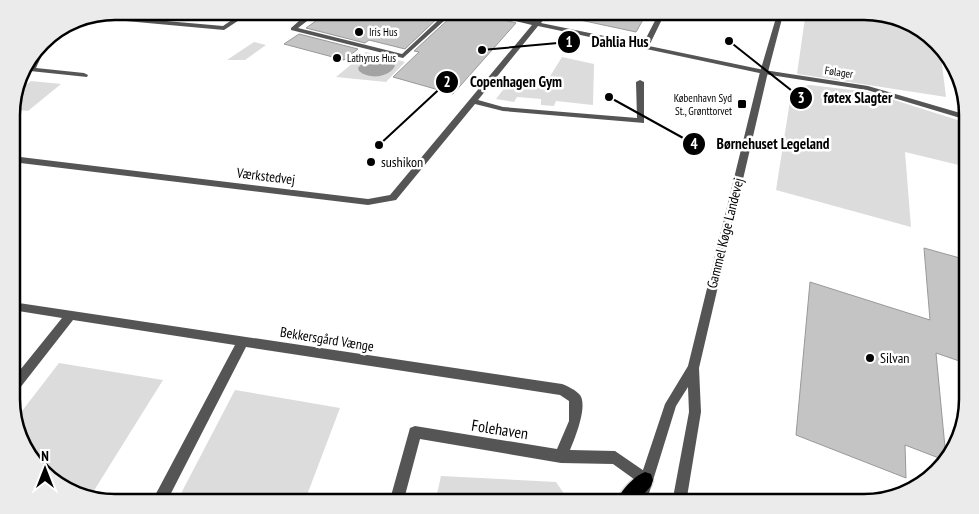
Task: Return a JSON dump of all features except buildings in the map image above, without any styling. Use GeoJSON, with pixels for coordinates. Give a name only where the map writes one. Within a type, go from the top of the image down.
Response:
{"type":"FeatureCollection","features":[{"type":"Feature","properties":{"kind":"main road"},"geometry":{"type":"LineString","coordinates":[[632,494],[645,480]]}},
{"type":"Feature","properties":{"kind":"street"},"geometry":{"type":"LineString","coordinates":[[137,20],[224,28],[236,20]]}},
{"type":"Feature","properties":{"kind":"street"},"geometry":{"type":"LineString","coordinates":[[304,20],[293,29],[403,56],[442,20]]}},
{"type":"Feature","properties":{"kind":"street","name":"Følager"},"geometry":{"type":"LineString","coordinates":[[519,20],[764,72],[868,88],[959,116]]}},
{"type":"Feature","properties":{"kind":"street","name":"Værkstedvej"},"geometry":{"type":"LineString","coordinates":[[20,160],[368,202],[387,200],[393,198],[540,20]]}},
{"type":"Feature","properties":{"kind":"street"},"geometry":{"type":"LineString","coordinates":[[645,47],[658,20]]}},
{"type":"Feature","properties":{"kind":"street","name":"Gammel Køge Landevej"},"geometry":{"type":"LineString","coordinates":[[681,494],[695,412],[693,368],[764,72],[778,20]]}},
{"type":"Feature","properties":{"kind":"street"},"geometry":{"type":"LineString","coordinates":[[34,65],[32,70],[84,75]]}},
{"type":"Feature","properties":{"kind":"street"},"geometry":{"type":"LineString","coordinates":[[472,101],[503,109],[641,121],[640,82]]}},
{"type":"Feature","properties":{"kind":"street","name":"Bekkersgård Vænge"},"geometry":{"type":"LineString","coordinates":[[20,307],[562,390],[575,398],[575,421],[561,456]]}},
{"type":"Feature","properties":{"kind":"street"},"geometry":{"type":"LineString","coordinates":[[20,380],[71,315]]}},
{"type":"Feature","properties":{"kind":"street"},"geometry":{"type":"LineString","coordinates":[[163,494],[243,341]]}},
{"type":"Feature","properties":{"kind":"street","name":"Gammel Køge Landevej"},"geometry":{"type":"LineString","coordinates":[[641,494],[671,404],[693,368]]}},
{"type":"Feature","properties":{"kind":"street","name":"Folehaven"},"geometry":{"type":"LineString","coordinates":[[398,494],[415,432],[561,456],[615,458],[645,480]]}},
{"type":"Feature","properties":{"kind":"shaded area"},"geometry":{"type":"Polygon","coordinates":[[[805,20],[870,20],[883,22],[895,25],[917,36],[935,52],[941,60],[946,97],[797,74],[805,20]]]}},
{"type":"Feature","properties":{"kind":"shaded area"},"geometry":{"type":"Polygon","coordinates":[[[254,42],[266,45],[245,60],[227,60],[254,42]]]}},
{"type":"Feature","properties":{"kind":"shaded area"},"geometry":{"type":"Polygon","coordinates":[[[366,52],[405,62],[386,82],[336,77],[366,52]]]}},
{"type":"Feature","properties":{"kind":"shaded area"},"geometry":{"type":"Polygon","coordinates":[[[378,57],[392,61],[395,66],[390,72],[381,76],[367,75],[359,71],[358,68],[363,62],[378,57]]]}},
{"type":"Feature","properties":{"kind":"shaded area"},"geometry":{"type":"Polygon","coordinates":[[[562,57],[594,64],[593,105],[556,101],[554,106],[541,105],[541,99],[517,97],[514,102],[496,99],[509,82],[523,85],[526,82],[544,86],[562,57]]]}},
{"type":"Feature","properties":{"kind":"shaded area"},"geometry":{"type":"Polygon","coordinates":[[[31,81],[61,84],[28,111],[20,110],[24,86],[31,81]]]}},
{"type":"Feature","properties":{"kind":"shaded area"},"geometry":{"type":"Polygon","coordinates":[[[810,85],[869,92],[959,120],[959,165],[905,152],[911,227],[776,190],[792,88],[810,85]]]}},
{"type":"Feature","properties":{"kind":"shaded area"},"geometry":{"type":"Polygon","coordinates":[[[59,363],[163,380],[94,491],[84,489],[62,478],[48,466],[33,447],[23,424],[21,412],[59,363]]]}},
{"type":"Feature","properties":{"kind":"shaded area"},"geometry":{"type":"Polygon","coordinates":[[[235,390],[340,408],[307,494],[181,494],[235,390]]]}},
{"type":"Feature","properties":{"kind":"shaded area"},"geometry":{"type":"Polygon","coordinates":[[[441,476],[556,482],[564,494],[437,494],[441,476]]]}},
{"type":"Feature","properties":{"kind":"place","name":"Iris Hus"},"geometry":{"type":"Point","coordinates":[359,32]}},
{"type":"Feature","properties":{"kind":"place","name":"føtex Slagter"},"geometry":{"type":"Point","coordinates":[729,41]}},
{"type":"Feature","properties":{"kind":"place","name":"Dahlia Hus"},"geometry":{"type":"Point","coordinates":[482,50]}},
{"type":"Feature","properties":{"kind":"place","name":"Lathyrus Hus"},"geometry":{"type":"Point","coordinates":[337,58]}},
{"type":"Feature","properties":{"kind":"place","name":"Børnehuset Legeland"},"geometry":{"type":"Point","coordinates":[609,97]}},
{"type":"Feature","properties":{"kind":"place","name":"København Syd St., Grønttorvet"},"geometry":{"type":"Point","coordinates":[742,104]}},
{"type":"Feature","properties":{"kind":"place","name":"Copenhagen Gym"},"geometry":{"type":"Point","coordinates":[379,145]}},
{"type":"Feature","properties":{"kind":"place","name":"sushikon"},"geometry":{"type":"Point","coordinates":[371,162]}},
{"type":"Feature","properties":{"kind":"place","name":"Silvan"},"geometry":{"type":"Point","coordinates":[870,358]}}]}
